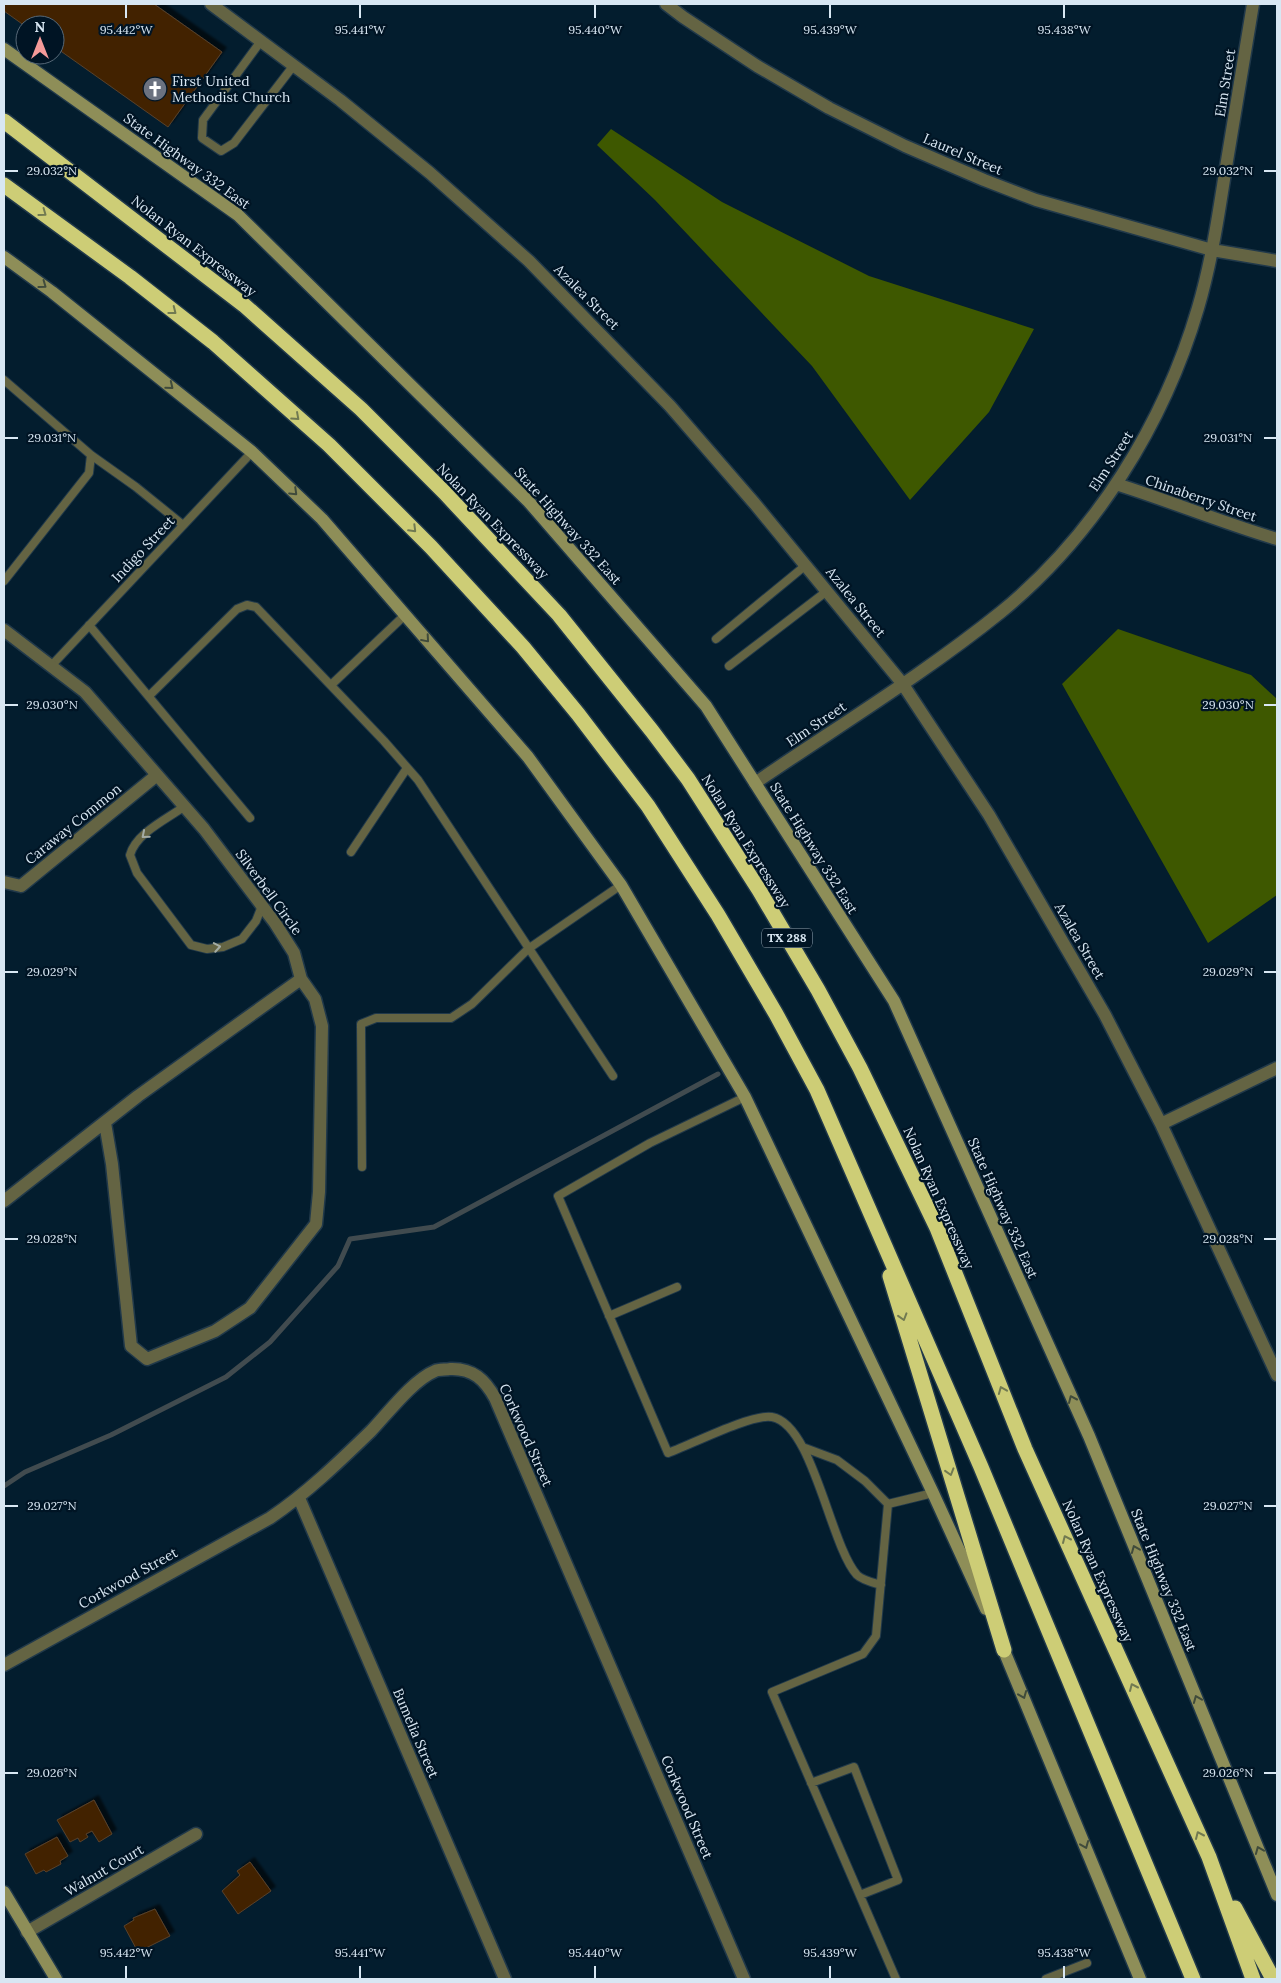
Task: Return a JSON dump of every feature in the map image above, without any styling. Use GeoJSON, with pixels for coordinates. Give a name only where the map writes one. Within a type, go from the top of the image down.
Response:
{"type":"FeatureCollection","features":[{"type":"Feature","properties":{"kind":"highway","name":"Nolan Ryan Expressway"},"geometry":{"type":"LineString","coordinates":[[4,121],[244,305],[361,409],[445,493],[559,615],[688,779],[759,890],[818,990],[860,1068],[938,1228],[1026,1449],[1209,1857],[1253,1979]]}},
{"type":"Feature","properties":{"kind":"highway"},"geometry":{"type":"LineString","coordinates":[[4,185],[130,277],[213,342],[335,451],[431,547],[523,647],[631,783],[718,915],[776,1014],[817,1090],[868,1203],[981,1467],[1193,1979]]}},
{"type":"Feature","properties":{"kind":"highway"},"geometry":{"type":"LineString","coordinates":[[868,1203],[1004,1650]]}},
{"type":"Feature","properties":{"kind":"highway"},"geometry":{"type":"LineString","coordinates":[[1209,1857],[1273,1979]]}},
{"type":"Feature","properties":{"kind":"main road","name":"State Highway 332 East"},"geometry":{"type":"LineString","coordinates":[[4,49],[238,215],[529,502],[706,706],[894,1001],[1089,1436],[1277,1895]]}},
{"type":"Feature","properties":{"kind":"main road"},"geometry":{"type":"LineString","coordinates":[[4,256],[52,292],[252,452],[322,518],[528,757],[621,885],[745,1097],[934,1493],[1004,1650],[1140,1979]]}},
{"type":"Feature","properties":{"kind":"main road"},"geometry":{"type":"LineString","coordinates":[[4,1892],[56,1979]]}},
{"type":"Feature","properties":{"kind":"street","name":"Azalea Street"},"geometry":{"type":"LineString","coordinates":[[211,4],[294,65],[430,173],[529,261],[670,406],[806,565],[902,683],[989,816],[1048,915],[1133,1066],[1274,1357],[1277,1375]]}},
{"type":"Feature","properties":{"kind":"street","name":"Laurel Street"},"geometry":{"type":"LineString","coordinates":[[666,4],[757,66],[829,108],[905,146],[1036,200],[1212,250],[1277,261]]}},
{"type":"Feature","properties":{"kind":"street","name":"Elm Street"},"geometry":{"type":"LineString","coordinates":[[755,783],[902,683],[1002,611],[1037,579],[1076,537],[1116,484],[1142,442],[1179,364],[1198,310],[1212,250],[1253,4]]}},
{"type":"Feature","properties":{"kind":"street","name":"Chinaberry Street"},"geometry":{"type":"LineString","coordinates":[[1116,484],[1168,500],[1223,523],[1277,539]]}},
{"type":"Feature","properties":{"kind":"street","name":"Silverbell Circle"},"geometry":{"type":"LineString","coordinates":[[4,630],[85,692],[185,806],[262,906],[294,953],[301,979],[315,999],[322,1026],[319,1192],[316,1224],[250,1308],[215,1331],[147,1359],[131,1346],[112,1164],[105,1123]]}},
{"type":"Feature","properties":{"kind":"street","name":"Caraway Common"},"geometry":{"type":"LineString","coordinates":[[4,882],[21,886],[157,775]]}},
{"type":"Feature","properties":{"kind":"street"},"geometry":{"type":"LineString","coordinates":[[4,1201],[138,1096],[301,979]]}},
{"type":"Feature","properties":{"kind":"street"},"geometry":{"type":"LineString","coordinates":[[1161,1124],[1277,1068]]}},
{"type":"Feature","properties":{"kind":"street","name":"Corkwood Street"},"geometry":{"type":"LineString","coordinates":[[4,1665],[270,1518],[299,1498],[418,1384],[436,1370],[455,1369],[474,1373],[487,1385],[495,1398],[744,1979]]}},
{"type":"Feature","properties":{"kind":"street","name":"Bumelia Street"},"geometry":{"type":"LineString","coordinates":[[299,1498],[505,1979]]}},
{"type":"Feature","properties":{"kind":"street","name":"Walnut Court"},"geometry":{"type":"LineString","coordinates":[[27,1932],[196,1834]]}},
{"type":"Feature","properties":{"kind":"lane"},"geometry":{"type":"LineString","coordinates":[[261,41],[203,120],[202,138],[221,151],[234,143],[294,65]]}},
{"type":"Feature","properties":{"kind":"lane"},"geometry":{"type":"LineString","coordinates":[[4,380],[91,455],[136,487],[183,526]]}},
{"type":"Feature","properties":{"kind":"lane","name":"Indigo Street"},"geometry":{"type":"LineString","coordinates":[[52,665],[252,452]]}},
{"type":"Feature","properties":{"kind":"lane"},"geometry":{"type":"LineString","coordinates":[[4,581],[89,473],[91,455]]}},
{"type":"Feature","properties":{"kind":"lane"},"geometry":{"type":"LineString","coordinates":[[716,639],[806,565]]}},
{"type":"Feature","properties":{"kind":"lane"},"geometry":{"type":"LineString","coordinates":[[729,666],[827,591]]}},
{"type":"Feature","properties":{"kind":"lane"},"geometry":{"type":"LineString","coordinates":[[149,696],[237,609],[247,604],[256,607],[418,780],[613,1076]]}},
{"type":"Feature","properties":{"kind":"lane"},"geometry":{"type":"LineString","coordinates":[[331,685],[405,615]]}},
{"type":"Feature","properties":{"kind":"lane"},"geometry":{"type":"LineString","coordinates":[[89,624],[250,818]]}},
{"type":"Feature","properties":{"kind":"lane"},"geometry":{"type":"LineString","coordinates":[[351,852],[407,768]]}},
{"type":"Feature","properties":{"kind":"lane"},"geometry":{"type":"LineString","coordinates":[[185,806],[146,833],[136,842],[130,855],[137,873],[192,945],[206,949],[223,947],[242,939],[256,922],[262,906]]}},
{"type":"Feature","properties":{"kind":"lane"},"geometry":{"type":"LineString","coordinates":[[362,1167],[361,1024],[376,1018],[450,1018],[472,1004],[528,949],[621,885]]}},
{"type":"Feature","properties":{"kind":"lane"},"geometry":{"type":"LineString","coordinates":[[745,1097],[650,1143],[558,1196],[668,1453],[757,1418],[774,1417],[788,1427],[805,1448],[847,1560],[858,1576],[881,1586]]}},
{"type":"Feature","properties":{"kind":"lane"},"geometry":{"type":"LineString","coordinates":[[609,1316],[676,1287]]}},
{"type":"Feature","properties":{"kind":"lane"},"geometry":{"type":"LineString","coordinates":[[805,1448],[837,1460],[865,1481],[888,1504],[876,1636],[863,1654],[772,1692],[896,1979]]}},
{"type":"Feature","properties":{"kind":"lane"},"geometry":{"type":"LineString","coordinates":[[888,1504],[934,1493]]}},
{"type":"Feature","properties":{"kind":"lane"},"geometry":{"type":"LineString","coordinates":[[812,1783],[854,1767],[898,1880],[860,1895]]}},
{"type":"Feature","properties":{"kind":"lane"},"geometry":{"type":"LineString","coordinates":[[1046,1979],[1087,1963]]}},
{"type":"Feature","properties":{"kind":"green space"},"geometry":{"type":"Polygon","coordinates":[[[611,129],[722,202],[869,276],[1034,329],[989,412],[910,500],[812,366],[655,200],[597,145],[611,129]]]}},
{"type":"Feature","properties":{"kind":"green space"},"geometry":{"type":"Polygon","coordinates":[[[1118,629],[1251,675],[1277,699],[1277,895],[1208,943],[1062,684],[1118,629]]]}},
{"type":"Feature","properties":{"kind":"building","name":"First United Methodist Church"},"geometry":{"type":"Polygon","coordinates":[[[4,4],[154,4],[222,52],[168,127],[65,54],[65,15],[15,15],[15,19],[4,11],[4,4]]]}},
{"type":"Feature","properties":{"kind":"building"},"geometry":{"type":"Polygon","coordinates":[[[94,1800],[112,1834],[99,1842],[92,1831],[86,1834],[88,1837],[80,1842],[78,1838],[70,1842],[57,1820],[94,1800]]]}},
{"type":"Feature","properties":{"kind":"building"},"geometry":{"type":"Polygon","coordinates":[[[57,1837],[68,1856],[60,1861],[61,1864],[46,1872],[44,1870],[36,1874],[25,1854],[57,1837]]]}},
{"type":"Feature","properties":{"kind":"building"},"geometry":{"type":"Polygon","coordinates":[[[250,1862],[271,1891],[238,1914],[222,1891],[240,1875],[237,1871],[250,1862]]]}},
{"type":"Feature","properties":{"kind":"building"},"geometry":{"type":"Polygon","coordinates":[[[155,1909],[170,1936],[138,1952],[124,1926],[134,1920],[133,1918],[155,1909]]]}},
{"type":"Feature","properties":{"kind":"waterway"},"geometry":{"type":"LineString","coordinates":[[4,1486],[25,1472],[111,1435],[226,1377],[270,1342],[338,1266],[350,1239],[434,1227],[718,1074]]}},
{"type":"Feature","properties":{"kind":"place","name":"First United Methodist Church"},"geometry":{"type":"Point","coordinates":[155,89]}}]}
